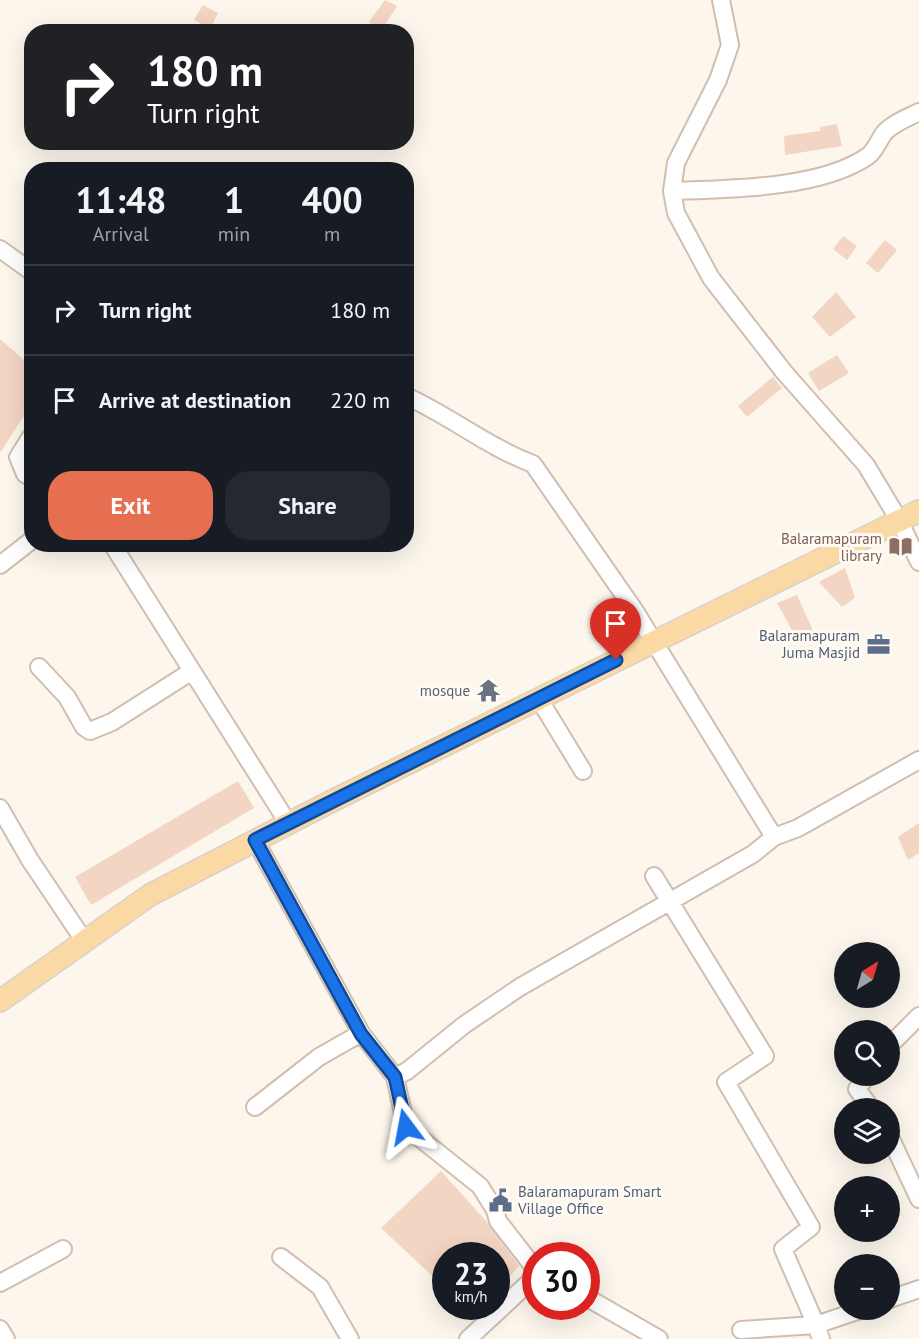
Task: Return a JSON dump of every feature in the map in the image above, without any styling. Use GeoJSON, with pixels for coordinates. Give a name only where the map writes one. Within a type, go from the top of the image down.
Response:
{"type":"FeatureCollection","features":[{"type":"Feature","properties":{"kind":"main road"},"geometry":{"type":"LineString","coordinates":[[0,1000],[150,895],[288,823],[919,511]]}},
{"type":"Feature","properties":{"kind":"street"},"geometry":{"type":"LineString","coordinates":[[721,0],[730,45],[718,80],[676,163],[672,191],[676,213],[711,278],[784,372],[866,465],[899,520],[919,562]]}},
{"type":"Feature","properties":{"kind":"street"},"geometry":{"type":"LineString","coordinates":[[672,191],[766,187],[837,170],[869,155],[884,133],[894,124],[919,112]]}},
{"type":"Feature","properties":{"kind":"street"},"geometry":{"type":"LineString","coordinates":[[0,249],[24,266]]}},
{"type":"Feature","properties":{"kind":"street"},"geometry":{"type":"LineString","coordinates":[[414,400],[433,408],[507,454],[533,464],[573,518],[654,641],[774,837]]}},
{"type":"Feature","properties":{"kind":"street"},"geometry":{"type":"LineString","coordinates":[[24,448],[18,457],[24,472]]}},
{"type":"Feature","properties":{"kind":"street"},"geometry":{"type":"LineString","coordinates":[[0,565],[24,546]]}},
{"type":"Feature","properties":{"kind":"street"},"geometry":{"type":"LineString","coordinates":[[117,552],[288,823]]}},
{"type":"Feature","properties":{"kind":"street"},"geometry":{"type":"LineString","coordinates":[[39,667],[67,697],[84,727],[90,731],[112,722],[192,672]]}},
{"type":"Feature","properties":{"kind":"street"},"geometry":{"type":"LineString","coordinates":[[539,699],[583,771]]}},
{"type":"Feature","properties":{"kind":"street"},"geometry":{"type":"LineString","coordinates":[[395,1077],[407,1071],[464,1025],[520,987],[753,854],[774,837],[798,828],[919,759]]}},
{"type":"Feature","properties":{"kind":"street"},"geometry":{"type":"LineString","coordinates":[[0,808],[30,860],[85,942]]}},
{"type":"Feature","properties":{"kind":"street"},"geometry":{"type":"LineString","coordinates":[[255,840],[361,1034],[395,1077],[406,1127],[480,1186],[495,1210],[498,1221],[522,1252]]}},
{"type":"Feature","properties":{"kind":"street"},"geometry":{"type":"LineString","coordinates":[[654,876],[765,1056],[726,1082],[811,1227],[783,1249],[819,1332]]}},
{"type":"Feature","properties":{"kind":"street"},"geometry":{"type":"LineString","coordinates":[[900,1035],[919,1016]]}},
{"type":"Feature","properties":{"kind":"street"},"geometry":{"type":"LineString","coordinates":[[255,1107],[319,1057],[361,1034]]}},
{"type":"Feature","properties":{"kind":"street"},"geometry":{"type":"LineString","coordinates":[[900,1158],[919,1199]]}},
{"type":"Feature","properties":{"kind":"street"},"geometry":{"type":"LineString","coordinates":[[0,1283],[63,1249]]}},
{"type":"Feature","properties":{"kind":"street"},"geometry":{"type":"LineString","coordinates":[[281,1257],[320,1287],[350,1339]]}},
{"type":"Feature","properties":{"kind":"street"},"geometry":{"type":"LineString","coordinates":[[468,1339],[522,1289]]}},
{"type":"Feature","properties":{"kind":"street"},"geometry":{"type":"LineString","coordinates":[[900,1296],[919,1289]]}},
{"type":"Feature","properties":{"kind":"street"},"geometry":{"type":"LineString","coordinates":[[600,1305],[659,1339]]}},
{"type":"Feature","properties":{"kind":"street"},"geometry":{"type":"LineString","coordinates":[[741,1330],[819,1332],[841,1320]]}},
{"type":"Feature","properties":{"kind":"street"},"geometry":{"type":"LineString","coordinates":[[0,1329],[6,1339]]}},
{"type":"Feature","properties":{"kind":"building"},"geometry":{"type":"Polygon","coordinates":[[[385,0],[397,6],[385,24],[369,22],[385,0]]]}},
{"type":"Feature","properties":{"kind":"building"},"geometry":{"type":"Polygon","coordinates":[[[203,5],[218,13],[212,24],[201,24],[194,20],[203,5]]]}},
{"type":"Feature","properties":{"kind":"building"},"geometry":{"type":"Polygon","coordinates":[[[837,124],[842,146],[785,155],[784,136],[820,131],[820,127],[837,124]]]}},
{"type":"Feature","properties":{"kind":"building"},"geometry":{"type":"Polygon","coordinates":[[[843,236],[857,246],[847,260],[833,249],[843,236]]]}},
{"type":"Feature","properties":{"kind":"building"},"geometry":{"type":"Polygon","coordinates":[[[885,240],[897,250],[878,273],[866,263],[885,240]]]}},
{"type":"Feature","properties":{"kind":"building"},"geometry":{"type":"Polygon","coordinates":[[[836,292],[856,317],[830,337],[812,317],[836,292]]]}},
{"type":"Feature","properties":{"kind":"building"},"geometry":{"type":"Polygon","coordinates":[[[0,339],[24,360],[24,416],[0,453],[0,339]]]}},
{"type":"Feature","properties":{"kind":"building"},"geometry":{"type":"Polygon","coordinates":[[[837,355],[849,373],[819,391],[808,373],[837,355]]]}},
{"type":"Feature","properties":{"kind":"building"},"geometry":{"type":"Polygon","coordinates":[[[773,377],[782,388],[747,417],[738,406],[773,377]]]}},
{"type":"Feature","properties":{"kind":"building"},"geometry":{"type":"Polygon","coordinates":[[[845,568],[855,598],[842,607],[819,582],[845,568]]]}},
{"type":"Feature","properties":{"kind":"building"},"geometry":{"type":"Polygon","coordinates":[[[797,595],[814,633],[798,641],[777,603],[797,595]]]}},
{"type":"Feature","properties":{"kind":"building"},"geometry":{"type":"Polygon","coordinates":[[[238,781],[254,808],[91,905],[75,877],[238,781]]]}},
{"type":"Feature","properties":{"kind":"building"},"geometry":{"type":"Polygon","coordinates":[[[919,823],[919,853],[908,860],[898,837],[919,823]]]}},
{"type":"Feature","properties":{"kind":"building"},"geometry":{"type":"Polygon","coordinates":[[[441,1171],[487,1222],[502,1242],[432,1242],[432,1276],[381,1228],[441,1171]]]}},
{"type":"Feature","properties":{"kind":"building"},"geometry":{"type":"Polygon","coordinates":[[[510,1254],[519,1266],[510,1276],[510,1254]]]}},
{"type":"Feature","properties":{"kind":"place","name":"Balaramapuram library"},"geometry":{"type":"Point","coordinates":[900,547]}},
{"type":"Feature","properties":{"kind":"place","name":"Balaramapuram Juma Masjid"},"geometry":{"type":"Point","coordinates":[878,644]}},
{"type":"Feature","properties":{"kind":"place","name":"mosque"},"geometry":{"type":"Point","coordinates":[488,690]}},
{"type":"Feature","properties":{"kind":"place","name":"Balaramapuram Smart Village Office"},"geometry":{"type":"Point","coordinates":[500,1200]}},
{"type":"Feature","properties":{"kind":"route"},"geometry":{"type":"LineString","coordinates":[[406,1127],[395,1077],[361,1034],[255,840],[616,660]]}}]}
